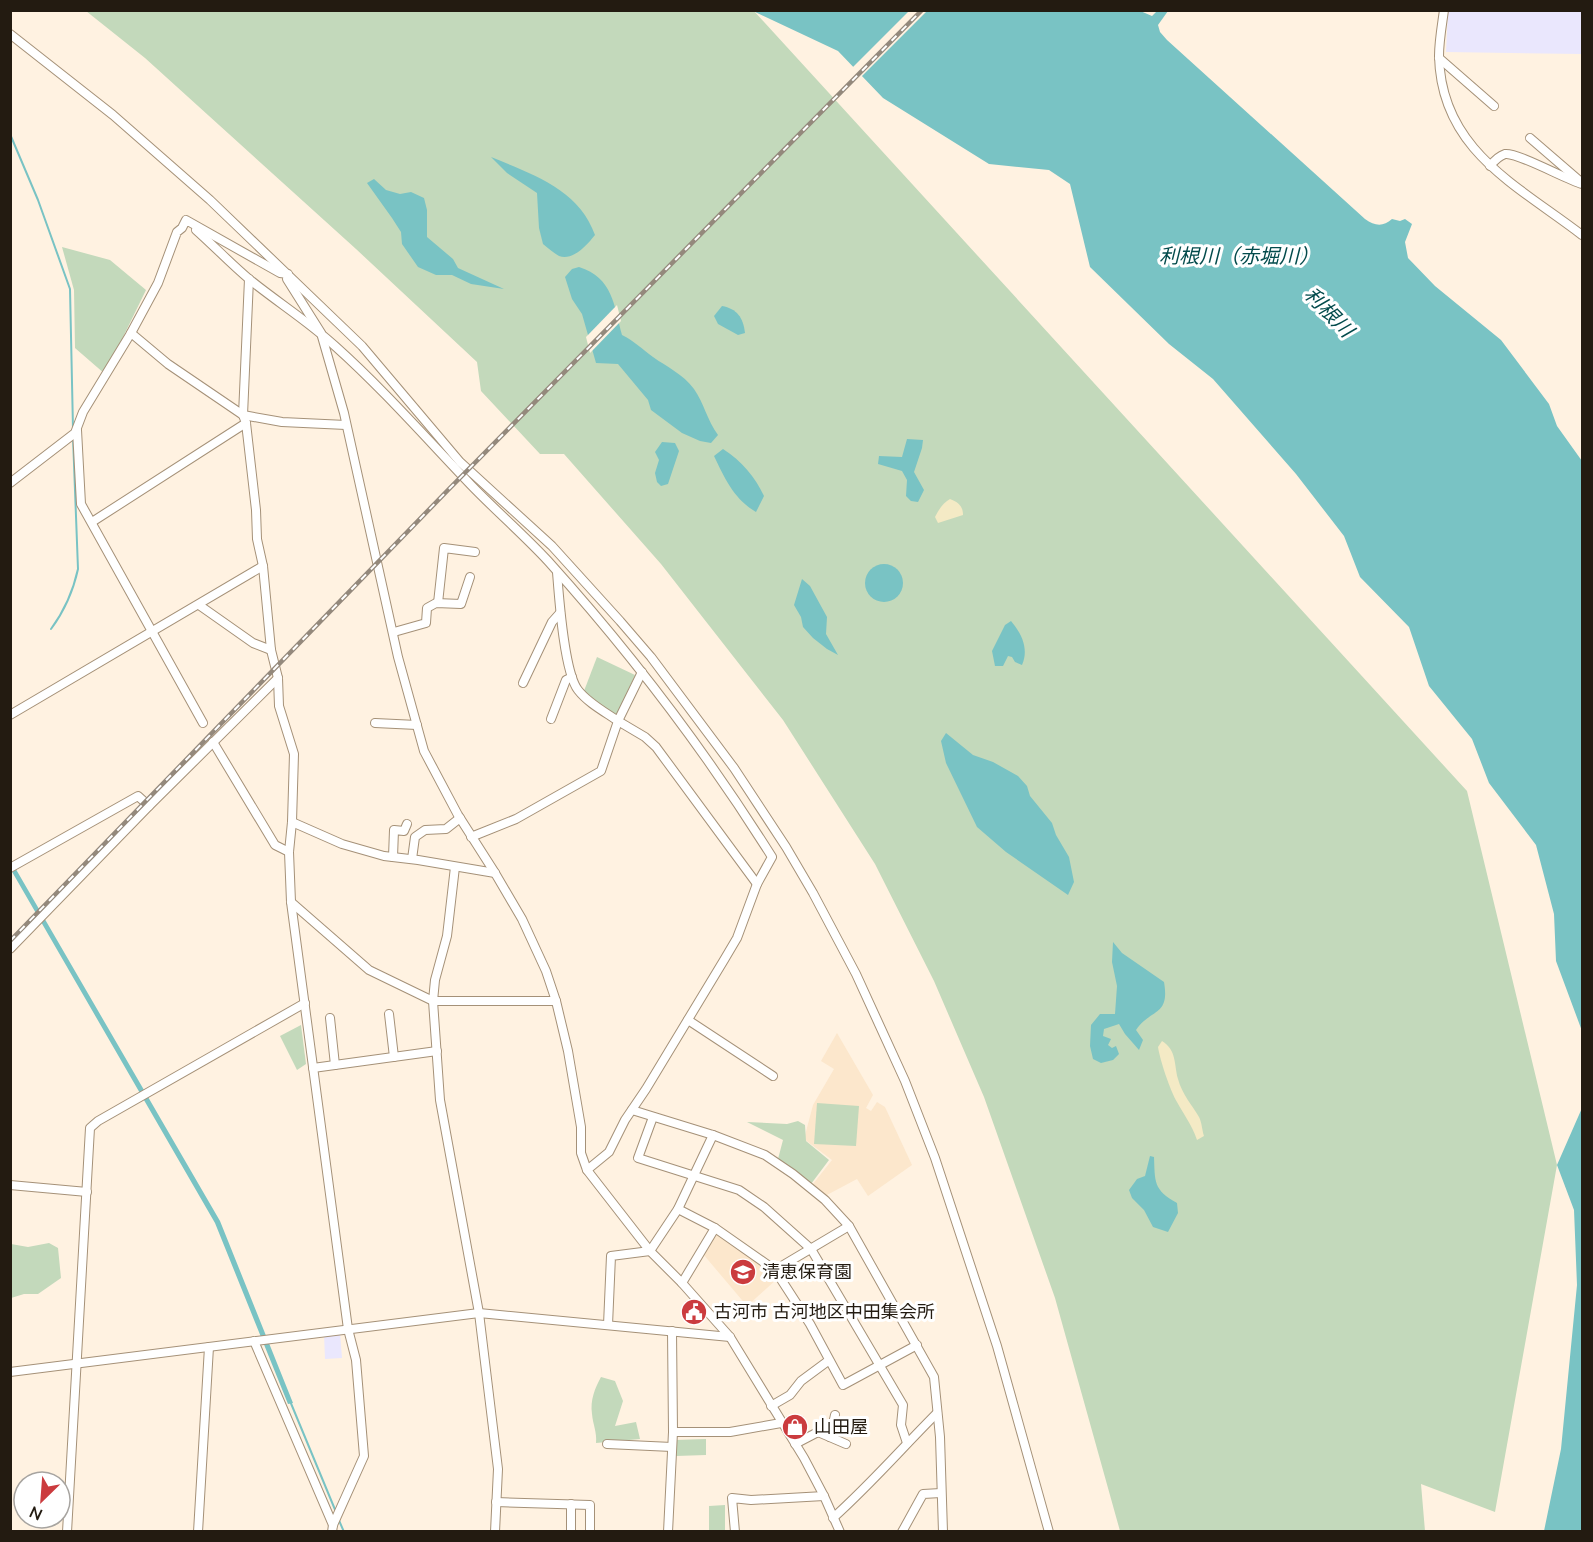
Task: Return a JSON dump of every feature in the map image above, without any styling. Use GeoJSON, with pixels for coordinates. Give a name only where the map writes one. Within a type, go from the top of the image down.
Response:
{"type":"FeatureCollection","features":[{"type":"Feature","properties":{"kind":"street"},"geometry":{"type":"LineString","coordinates":[[1444,10],[1439,58],[1442,86],[1453,119],[1470,147],[1490,166],[1582,235]]}},
{"type":"Feature","properties":{"kind":"street"},"geometry":{"type":"LineString","coordinates":[[10,33],[131,130],[210,200],[362,346],[460,462],[552,546],[620,621],[651,657],[734,768],[786,847],[856,974],[922,1122],[997,1346],[1049,1532]]}},
{"type":"Feature","properties":{"kind":"street"},"geometry":{"type":"LineString","coordinates":[[1439,58],[1494,106]]}},
{"type":"Feature","properties":{"kind":"street"},"geometry":{"type":"LineString","coordinates":[[1530,138],[1582,184]]}},
{"type":"Feature","properties":{"kind":"street"},"geometry":{"type":"LineString","coordinates":[[1490,166],[1501,156],[1513,154],[1569,181],[1582,184]]}},
{"type":"Feature","properties":{"kind":"street"},"geometry":{"type":"LineString","coordinates":[[186,220],[280,273],[288,274]]}},
{"type":"Feature","properties":{"kind":"street"},"geometry":{"type":"LineString","coordinates":[[186,220],[249,279],[321,333],[380,388],[473,488],[517,529],[557,572],[642,672],[692,736],[772,857],[757,884],[737,938],[632,1110],[609,1152],[587,1170]]}},
{"type":"Feature","properties":{"kind":"street"},"geometry":{"type":"LineString","coordinates":[[10,483],[74,432],[83,412],[158,283],[177,232],[186,220]]}},
{"type":"Feature","properties":{"kind":"street"},"geometry":{"type":"LineString","coordinates":[[288,274],[287,279],[321,333],[346,424],[398,657],[424,751],[460,818],[495,873],[534,944],[556,1001],[568,1051],[580,1127],[581,1153],[587,1170],[650,1251],[730,1337],[795,1444],[824,1496],[840,1532]]}},
{"type":"Feature","properties":{"kind":"street"},"geometry":{"type":"LineString","coordinates":[[249,279],[244,419],[256,510],[257,539],[263,566],[271,650],[278,678],[279,706],[294,754],[289,852],[291,902],[348,1329],[356,1360],[364,1456],[332,1528]]}},
{"type":"Feature","properties":{"kind":"street"},"geometry":{"type":"LineString","coordinates":[[131,333],[244,419],[346,424]]}},
{"type":"Feature","properties":{"kind":"street"},"geometry":{"type":"LineString","coordinates":[[92,522],[244,419]]}},
{"type":"Feature","properties":{"kind":"street"},"geometry":{"type":"LineString","coordinates":[[74,432],[81,504],[154,631],[203,723]]}},
{"type":"Feature","properties":{"kind":"street"},"geometry":{"type":"LineString","coordinates":[[438,603],[444,548],[475,552]]}},
{"type":"Feature","properties":{"kind":"street"},"geometry":{"type":"LineString","coordinates":[[10,715],[263,566]]}},
{"type":"Feature","properties":{"kind":"street"},"geometry":{"type":"LineString","coordinates":[[557,572],[560,613],[572,677],[578,689],[618,722],[645,736],[656,747],[757,884]]}},
{"type":"Feature","properties":{"kind":"street"},"geometry":{"type":"LineString","coordinates":[[394,632],[426,623],[427,608],[438,603],[460,604],[470,577]]}},
{"type":"Feature","properties":{"kind":"street"},"geometry":{"type":"LineString","coordinates":[[199,605],[253,644],[271,650]]}},
{"type":"Feature","properties":{"kind":"street"},"geometry":{"type":"LineString","coordinates":[[524,683],[552,622],[560,613]]}},
{"type":"Feature","properties":{"kind":"street"},"geometry":{"type":"LineString","coordinates":[[471,837],[516,819],[601,771],[618,722],[642,672]]}},
{"type":"Feature","properties":{"kind":"street"},"geometry":{"type":"LineString","coordinates":[[551,719],[567,680],[572,677]]}},
{"type":"Feature","properties":{"kind":"street"},"geometry":{"type":"LineString","coordinates":[[10,949],[278,678]]}},
{"type":"Feature","properties":{"kind":"street"},"geometry":{"type":"LineString","coordinates":[[375,723],[417,725]]}},
{"type":"Feature","properties":{"kind":"street"},"geometry":{"type":"LineString","coordinates":[[213,742],[275,845],[289,852]]}},
{"type":"Feature","properties":{"kind":"street"},"geometry":{"type":"LineString","coordinates":[[10,868],[138,796],[149,806]]}},
{"type":"Feature","properties":{"kind":"street"},"geometry":{"type":"LineString","coordinates":[[412,859],[415,837],[425,830],[446,829],[460,818]]}},
{"type":"Feature","properties":{"kind":"street"},"geometry":{"type":"LineString","coordinates":[[292,822],[342,844],[393,857],[495,873]]}},
{"type":"Feature","properties":{"kind":"street"},"geometry":{"type":"LineString","coordinates":[[393,857],[394,831],[404,831],[407,824]]}},
{"type":"Feature","properties":{"kind":"street"},"geometry":{"type":"LineString","coordinates":[[454,867],[447,936],[435,980],[433,1001],[440,1100],[479,1313],[498,1469],[495,1532]]}},
{"type":"Feature","properties":{"kind":"street"},"geometry":{"type":"LineString","coordinates":[[291,902],[369,970],[433,1001],[556,1001]]}},
{"type":"Feature","properties":{"kind":"street"},"geometry":{"type":"LineString","coordinates":[[67,1532],[90,1128],[305,1003]]}},
{"type":"Feature","properties":{"kind":"street"},"geometry":{"type":"LineString","coordinates":[[389,1014],[394,1057]]}},
{"type":"Feature","properties":{"kind":"street"},"geometry":{"type":"LineString","coordinates":[[330,1018],[335,1065]]}},
{"type":"Feature","properties":{"kind":"street"},"geometry":{"type":"LineString","coordinates":[[688,1020],[773,1076]]}},
{"type":"Feature","properties":{"kind":"street"},"geometry":{"type":"LineString","coordinates":[[313,1068],[437,1051]]}},
{"type":"Feature","properties":{"kind":"street"},"geometry":{"type":"LineString","coordinates":[[632,1110],[765,1155],[817,1194],[849,1226],[934,1377],[940,1437],[943,1532]]}},
{"type":"Feature","properties":{"kind":"street"},"geometry":{"type":"LineString","coordinates":[[653,1117],[638,1158],[739,1190],[764,1207],[811,1249],[903,1405],[901,1425],[907,1443]]}},
{"type":"Feature","properties":{"kind":"street"},"geometry":{"type":"LineString","coordinates":[[608,1325],[611,1256],[650,1251],[678,1209],[713,1136]]}},
{"type":"Feature","properties":{"kind":"street"},"geometry":{"type":"LineString","coordinates":[[10,1185],[87,1192]]}},
{"type":"Feature","properties":{"kind":"street"},"geometry":{"type":"LineString","coordinates":[[678,1209],[715,1228],[775,1270],[810,1324],[843,1385],[917,1345]]}},
{"type":"Feature","properties":{"kind":"street"},"geometry":{"type":"LineString","coordinates":[[775,1270],[849,1226]]}},
{"type":"Feature","properties":{"kind":"street"},"geometry":{"type":"LineString","coordinates":[[682,1283],[715,1228]]}},
{"type":"Feature","properties":{"kind":"street"},"geometry":{"type":"LineString","coordinates":[[10,1372],[479,1313],[730,1337]]}},
{"type":"Feature","properties":{"kind":"street"},"geometry":{"type":"LineString","coordinates":[[668,1532],[673,1432],[672,1331]]}},
{"type":"Feature","properties":{"kind":"street"},"geometry":{"type":"LineString","coordinates":[[254,1341],[332,1528]]}},
{"type":"Feature","properties":{"kind":"street"},"geometry":{"type":"LineString","coordinates":[[198,1532],[209,1347]]}},
{"type":"Feature","properties":{"kind":"street"},"geometry":{"type":"LineString","coordinates":[[771,1406],[790,1395],[801,1381],[828,1361]]}},
{"type":"Feature","properties":{"kind":"street"},"geometry":{"type":"LineString","coordinates":[[833,1518],[937,1413]]}},
{"type":"Feature","properties":{"kind":"street"},"geometry":{"type":"LineString","coordinates":[[830,1437],[835,1415]]}},
{"type":"Feature","properties":{"kind":"street"},"geometry":{"type":"LineString","coordinates":[[673,1432],[730,1432],[781,1422]]}},
{"type":"Feature","properties":{"kind":"street"},"geometry":{"type":"LineString","coordinates":[[795,1444],[818,1432],[846,1444]]}},
{"type":"Feature","properties":{"kind":"street"},"geometry":{"type":"LineString","coordinates":[[607,1444],[672,1447]]}},
{"type":"Feature","properties":{"kind":"street"},"geometry":{"type":"LineString","coordinates":[[902,1532],[923,1494],[941,1493]]}},
{"type":"Feature","properties":{"kind":"street"},"geometry":{"type":"LineString","coordinates":[[735,1532],[732,1498],[751,1500],[824,1496]]}},
{"type":"Feature","properties":{"kind":"street"},"geometry":{"type":"LineString","coordinates":[[496,1502],[590,1505],[590,1532]]}},
{"type":"Feature","properties":{"kind":"street"},"geometry":{"type":"LineString","coordinates":[[571,1504],[572,1532]]}},
{"type":"Feature","properties":{"kind":"shaded area"},"geometry":{"type":"Polygon","coordinates":[[[1448,11],[1582,11],[1582,54],[1446,52],[1448,11]]]}},
{"type":"Feature","properties":{"kind":"shaded area"},"geometry":{"type":"Polygon","coordinates":[[[837,1033],[873,1095],[866,1108],[871,1111],[877,1102],[885,1107],[912,1165],[868,1196],[857,1179],[825,1196],[813,1184],[832,1160],[804,1139],[813,1105],[834,1069],[821,1061],[837,1033]]]}},
{"type":"Feature","properties":{"kind":"shaded area","name":"清恵保育園"},"geometry":{"type":"Polygon","coordinates":[[[716,1232],[760,1264],[776,1280],[747,1306],[703,1254],[716,1232]]]}},
{"type":"Feature","properties":{"kind":"shaded area"},"geometry":{"type":"Polygon","coordinates":[[[340,1333],[342,1358],[325,1359],[324,1334],[340,1333]]]}},
{"type":"Feature","properties":{"kind":"green space"},"geometry":{"type":"Polygon","coordinates":[[[753,10],[1467,791],[1557,1165],[1495,1512],[1421,1484],[1425,1531],[1120,1531],[1055,1298],[984,1097],[934,981],[875,864],[783,720],[661,564],[564,454],[540,454],[481,391],[477,362],[145,58],[86,11],[753,10]]]}},
{"type":"Feature","properties":{"kind":"green space"},"geometry":{"type":"Polygon","coordinates":[[[62,247],[110,260],[146,290],[105,374],[75,348],[74,290],[62,247]]]}},
{"type":"Feature","properties":{"kind":"green space"},"geometry":{"type":"Polygon","coordinates":[[[597,657],[635,675],[617,715],[596,702],[584,691],[597,657]]]}},
{"type":"Feature","properties":{"kind":"green space"},"geometry":{"type":"Polygon","coordinates":[[[301,1025],[306,1064],[297,1070],[280,1036],[301,1025]]]}},
{"type":"Feature","properties":{"kind":"green space"},"geometry":{"type":"Polygon","coordinates":[[[817,1103],[859,1106],[856,1146],[814,1144],[817,1103]]]}},
{"type":"Feature","properties":{"kind":"green space"},"geometry":{"type":"Polygon","coordinates":[[[798,1121],[805,1125],[806,1141],[829,1160],[811,1184],[778,1159],[783,1140],[747,1122],[787,1124],[798,1121]]]}},
{"type":"Feature","properties":{"kind":"green space"},"geometry":{"type":"Polygon","coordinates":[[[49,1243],[58,1248],[61,1278],[38,1294],[24,1294],[11,1298],[11,1244],[28,1247],[49,1243]]]}},
{"type":"Feature","properties":{"kind":"green space"},"geometry":{"type":"Polygon","coordinates":[[[601,1377],[615,1381],[623,1401],[615,1426],[636,1422],[640,1439],[596,1443],[592,1404],[601,1377]]]}},
{"type":"Feature","properties":{"kind":"green space"},"geometry":{"type":"Polygon","coordinates":[[[706,1439],[706,1455],[676,1456],[675,1440],[706,1439]]]}},
{"type":"Feature","properties":{"kind":"green space"},"geometry":{"type":"Polygon","coordinates":[[[725,1505],[725,1531],[709,1531],[709,1506],[725,1505]]]}},
{"type":"Feature","properties":{"kind":"sand"},"geometry":{"type":"Polygon","coordinates":[[[950,499],[960,505],[963,515],[938,523],[935,517],[941,506],[950,499]]]}},
{"type":"Feature","properties":{"kind":"sand"},"geometry":{"type":"Polygon","coordinates":[[[1162,1041],[1173,1053],[1180,1084],[1200,1119],[1204,1136],[1197,1140],[1174,1097],[1166,1075],[1158,1047],[1162,1041]]]}},
{"type":"Feature","properties":{"kind":"water"},"geometry":{"type":"Polygon","coordinates":[[[1138,10],[1152,16],[1157,11],[1168,11],[1158,25],[1160,32],[1167,40],[1365,219],[1379,225],[1392,219],[1400,221],[1405,219],[1412,224],[1405,242],[1408,258],[1435,286],[1501,340],[1549,404],[1557,426],[1582,461],[1582,1031],[1556,961],[1554,914],[1536,845],[1489,783],[1472,739],[1429,686],[1409,627],[1360,577],[1344,536],[1296,474],[1213,379],[1169,344],[1090,267],[1070,184],[1049,170],[989,164],[883,98],[838,51],[753,11],[1138,10]]]}},
{"type":"Feature","properties":{"kind":"water"},"geometry":{"type":"Polygon","coordinates":[[[491,157],[538,177],[566,195],[588,219],[595,235],[574,254],[564,257],[553,252],[543,244],[539,228],[537,193],[507,173],[491,157]]]}},
{"type":"Feature","properties":{"kind":"water"},"geometry":{"type":"Polygon","coordinates":[[[374,179],[386,190],[400,194],[411,192],[424,198],[427,210],[427,237],[453,259],[458,268],[504,289],[471,284],[452,275],[436,275],[418,267],[402,244],[401,232],[367,183],[374,179]]]}},
{"type":"Feature","properties":{"kind":"water"},"geometry":{"type":"Polygon","coordinates":[[[579,267],[599,278],[605,285],[614,303],[622,335],[680,375],[694,389],[718,435],[711,443],[682,433],[651,410],[648,400],[618,364],[596,363],[582,314],[572,299],[565,277],[572,269],[579,267]]]}},
{"type":"Feature","properties":{"kind":"water"},"geometry":{"type":"Polygon","coordinates":[[[722,306],[732,309],[738,315],[743,322],[745,333],[738,335],[718,324],[714,316],[722,306]]]}},
{"type":"Feature","properties":{"kind":"water"},"geometry":{"type":"Polygon","coordinates":[[[907,439],[923,440],[914,472],[924,490],[918,502],[911,501],[906,496],[907,480],[902,471],[878,464],[879,456],[902,457],[907,439]]]}},
{"type":"Feature","properties":{"kind":"water"},"geometry":{"type":"Polygon","coordinates":[[[662,442],[675,443],[679,451],[668,484],[661,486],[657,482],[655,473],[659,460],[655,452],[662,442]]]}},
{"type":"Feature","properties":{"kind":"water"},"geometry":{"type":"Polygon","coordinates":[[[723,449],[742,464],[764,496],[756,512],[736,495],[722,473],[714,456],[723,449]]]}},
{"type":"Feature","properties":{"kind":"water"},"geometry":{"type":"Polygon","coordinates":[[[884,564],[898,569],[903,583],[898,597],[884,602],[870,597],[865,583],[870,569],[884,564]]]}},
{"type":"Feature","properties":{"kind":"water"},"geometry":{"type":"Polygon","coordinates":[[[802,579],[810,586],[827,617],[826,634],[838,655],[813,638],[803,627],[801,617],[794,605],[802,579]]]}},
{"type":"Feature","properties":{"kind":"water"},"geometry":{"type":"Polygon","coordinates":[[[1011,621],[1023,642],[1025,653],[1022,665],[1008,656],[1003,666],[995,666],[992,651],[1005,625],[1011,621]]]}},
{"type":"Feature","properties":{"kind":"water"},"geometry":{"type":"Polygon","coordinates":[[[946,733],[973,755],[993,762],[1018,776],[1027,786],[1030,796],[1052,823],[1069,857],[1074,882],[1068,895],[1006,852],[977,827],[946,763],[941,741],[946,733]]]}},
{"type":"Feature","properties":{"kind":"water"},"geometry":{"type":"Polygon","coordinates":[[[10,859],[220,1221],[293,1403],[288,1404],[215,1223],[11,870],[10,859]]]}},
{"type":"Feature","properties":{"kind":"water"},"geometry":{"type":"Polygon","coordinates":[[[1113,942],[1122,953],[1164,982],[1165,993],[1162,1007],[1136,1030],[1143,1040],[1139,1050],[1119,1024],[1104,1029],[1103,1036],[1111,1039],[1108,1045],[1112,1048],[1116,1046],[1119,1054],[1113,1060],[1101,1063],[1093,1059],[1090,1046],[1091,1025],[1100,1014],[1115,1014],[1117,986],[1112,962],[1113,942]]]}},
{"type":"Feature","properties":{"kind":"water"},"geometry":{"type":"Polygon","coordinates":[[[1582,1108],[1582,1531],[1544,1531],[1561,1449],[1577,1285],[1574,1210],[1557,1165],[1582,1108]]]}},
{"type":"Feature","properties":{"kind":"water"},"geometry":{"type":"Polygon","coordinates":[[[1150,1156],[1154,1157],[1155,1179],[1159,1189],[1177,1203],[1178,1213],[1168,1232],[1153,1227],[1144,1210],[1132,1198],[1129,1190],[1137,1179],[1145,1176],[1150,1156]]]}},
{"type":"Feature","properties":{"kind":"pier"},"geometry":{"type":"Polygon","coordinates":[[[909,11],[927,11],[860,78],[851,69],[909,11]]]}},
{"type":"Feature","properties":{"kind":"pier"},"geometry":{"type":"Polygon","coordinates":[[[617,305],[621,321],[590,353],[586,337],[617,305]]]}},
{"type":"Feature","properties":{"kind":"waterway"},"geometry":{"type":"LineString","coordinates":[[10,134],[38,200],[70,289],[73,429]]}},
{"type":"Feature","properties":{"kind":"waterway"},"geometry":{"type":"LineString","coordinates":[[51,629],[68,600],[78,569],[73,437]]}},
{"type":"Feature","properties":{"kind":"waterway"},"geometry":{"type":"LineString","coordinates":[[290,1401],[336,1512]]}},
{"type":"Feature","properties":{"kind":"waterway"},"geometry":{"type":"LineString","coordinates":[[338,1518],[344,1532]]}},
{"type":"Feature","properties":{"kind":"railway"},"geometry":{"type":"LineString","coordinates":[[10,941],[448,490],[922,10]]}},
{"type":"Feature","properties":{"kind":"place","name":"清恵保育園"},"geometry":{"type":"Point","coordinates":[743,1272]}},
{"type":"Feature","properties":{"kind":"place","name":"古河市 古河地区中田集会所"},"geometry":{"type":"Point","coordinates":[694,1312]}},
{"type":"Feature","properties":{"kind":"place","name":"山田屋"},"geometry":{"type":"Point","coordinates":[795,1427]}},
{"type":"Feature","properties":{"kind":"water label","name":"利根川（赤堀川）"},"geometry":{"type":"Point","coordinates":[1239,256]}},
{"type":"Feature","properties":{"kind":"water label","name":"利根川"},"geometry":{"type":"Point","coordinates":[1329,312]}}]}
